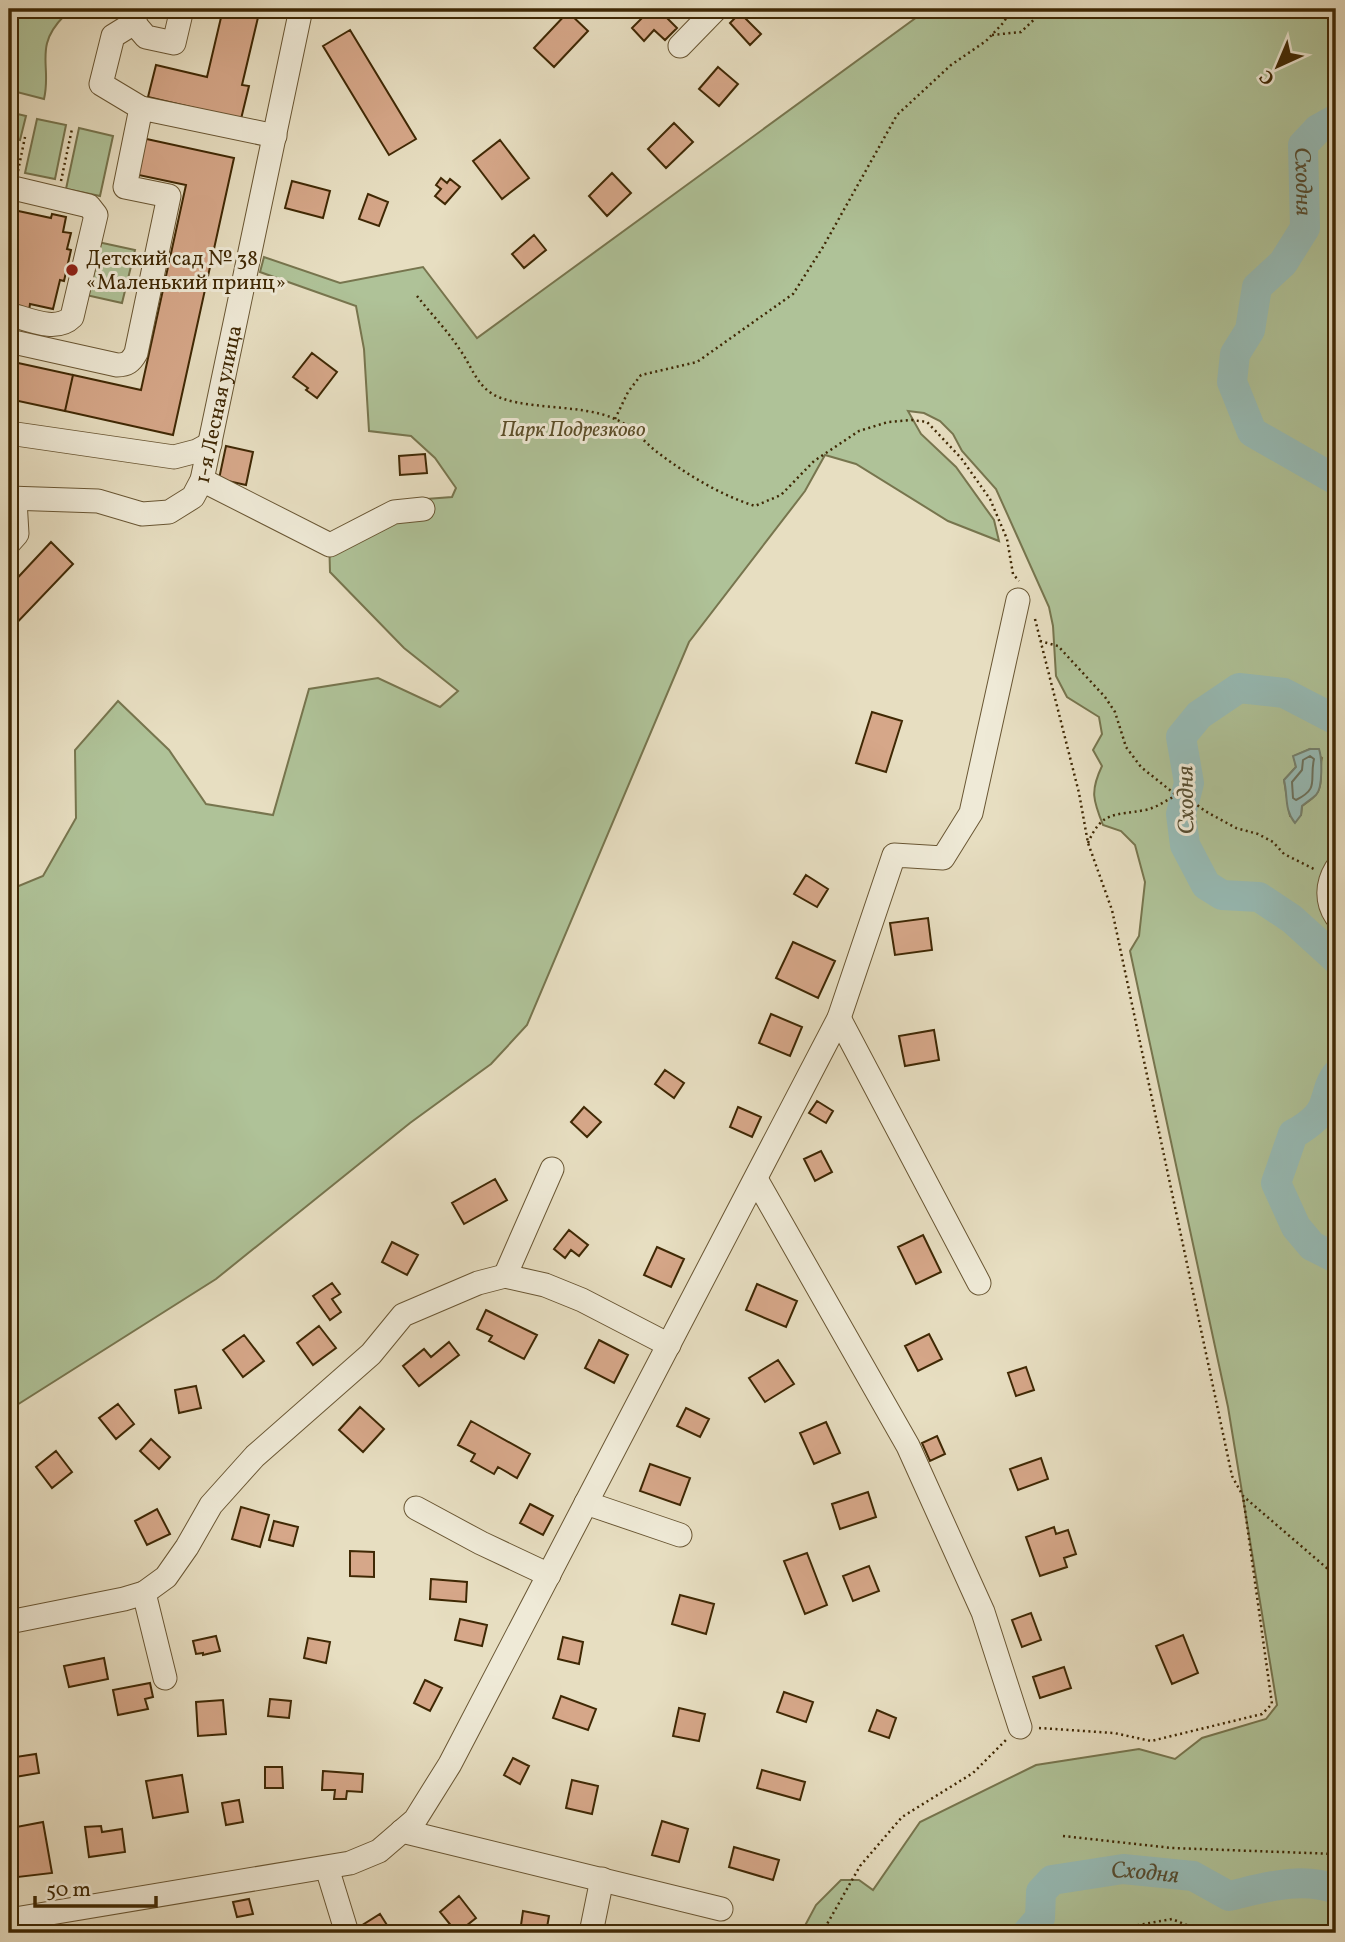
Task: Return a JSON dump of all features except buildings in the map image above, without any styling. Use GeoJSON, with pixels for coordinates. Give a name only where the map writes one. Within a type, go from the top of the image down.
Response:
{"type":"FeatureCollection","features":[{"type":"Feature","properties":{"kind":"street"},"geometry":{"type":"LineString","coordinates":[[182,9],[174,44],[146,37],[136,16],[113,36],[102,84],[141,108],[275,136]]}},
{"type":"Feature","properties":{"kind":"street","name":"1-я Лесная улица"},"geometry":{"type":"LineString","coordinates":[[12,499],[98,501],[142,514],[169,512],[192,496],[202,480],[301,9]]}},
{"type":"Feature","properties":{"kind":"street"},"geometry":{"type":"LineString","coordinates":[[680,46],[716,9]]}},
{"type":"Feature","properties":{"kind":"street"},"geometry":{"type":"LineString","coordinates":[[11,188],[89,205],[96,215],[72,317],[55,325],[16,316],[13,342],[125,365],[136,353],[169,196],[125,187],[141,108]]}},
{"type":"Feature","properties":{"kind":"street"},"geometry":{"type":"LineString","coordinates":[[9,433],[174,457],[186,455],[210,444]]}},
{"type":"Feature","properties":{"kind":"street"},"geometry":{"type":"LineString","coordinates":[[202,480],[330,545],[394,512],[423,509]]}},
{"type":"Feature","properties":{"kind":"street"},"geometry":{"type":"LineString","coordinates":[[9,543],[17,534],[12,499]]}},
{"type":"Feature","properties":{"kind":"street"},"geometry":{"type":"LineString","coordinates":[[17,1924],[350,1863],[379,1851],[415,1820],[450,1764],[839,1018],[894,855],[943,858],[971,813],[1019,592]]}},
{"type":"Feature","properties":{"kind":"street"},"geometry":{"type":"LineString","coordinates":[[1334,872],[1327,895],[1336,916]]}},
{"type":"Feature","properties":{"kind":"street"},"geometry":{"type":"LineString","coordinates":[[839,1018],[978,1283]]}},
{"type":"Feature","properties":{"kind":"street"},"geometry":{"type":"LineString","coordinates":[[505,1276],[552,1169]]}},
{"type":"Feature","properties":{"kind":"street"},"geometry":{"type":"LineString","coordinates":[[755,1179],[908,1446],[983,1612],[1020,1727]]}},
{"type":"Feature","properties":{"kind":"street"},"geometry":{"type":"LineString","coordinates":[[9,1622],[124,1600],[144,1593],[166,1577],[211,1505],[255,1456],[371,1354],[403,1315],[478,1283],[505,1276],[545,1285],[582,1300],[669,1345]]}},
{"type":"Feature","properties":{"kind":"street"},"geometry":{"type":"LineString","coordinates":[[586,1503],[680,1535]]}},
{"type":"Feature","properties":{"kind":"street"},"geometry":{"type":"LineString","coordinates":[[416,1508],[549,1575]]}},
{"type":"Feature","properties":{"kind":"street"},"geometry":{"type":"LineString","coordinates":[[144,1593],[165,1678]]}},
{"type":"Feature","properties":{"kind":"street"},"geometry":{"type":"LineString","coordinates":[[402,1831],[720,1909]]}},
{"type":"Feature","properties":{"kind":"street"},"geometry":{"type":"LineString","coordinates":[[327,1868],[347,1933]]}},
{"type":"Feature","properties":{"kind":"street"},"geometry":{"type":"LineString","coordinates":[[591,1933],[602,1879]]}},
{"type":"Feature","properties":{"kind":"path"},"geometry":{"type":"LineString","coordinates":[[615,419],[628,392],[641,375],[697,362],[793,294],[823,247],[897,115],[924,89],[992,35],[1011,9]]}},
{"type":"Feature","properties":{"kind":"path"},"geometry":{"type":"LineString","coordinates":[[992,35],[1021,32],[1045,9]]}},
{"type":"Feature","properties":{"kind":"path"},"geometry":{"type":"LineString","coordinates":[[58,198],[72,129]]}},
{"type":"Feature","properties":{"kind":"path"},"geometry":{"type":"LineString","coordinates":[[11,188],[25,137]]}},
{"type":"Feature","properties":{"kind":"path"},"geometry":{"type":"LineString","coordinates":[[416,296],[461,351],[477,381],[489,392],[523,403],[588,410],[615,419],[631,428],[655,451],[696,478],[739,501],[755,506],[781,495],[814,461],[859,431],[888,422],[927,422],[961,458],[990,499],[1007,539],[1019,592]]}},
{"type":"Feature","properties":{"kind":"path"},"geometry":{"type":"LineString","coordinates":[[822,1933],[860,1866],[902,1817],[973,1773],[1020,1727],[1114,1733],[1151,1741],[1262,1714],[1272,1704],[1242,1496],[1232,1476],[1112,910],[1088,843],[1079,793],[1034,617]]}},
{"type":"Feature","properties":{"kind":"path"},"geometry":{"type":"LineString","coordinates":[[1040,642],[1058,646],[1105,697],[1115,712],[1126,747],[1141,767],[1176,795],[1192,801],[1220,820],[1265,838],[1284,854],[1334,872]]}},
{"type":"Feature","properties":{"kind":"path"},"geometry":{"type":"LineString","coordinates":[[1088,843],[1093,831],[1103,820],[1132,810],[1144,811],[1176,795]]}},
{"type":"Feature","properties":{"kind":"path"},"geometry":{"type":"LineString","coordinates":[[1242,1496],[1336,1576]]}},
{"type":"Feature","properties":{"kind":"path"},"geometry":{"type":"LineString","coordinates":[[1063,1836],[1172,1848],[1336,1854]]}},
{"type":"Feature","properties":{"kind":"path"},"geometry":{"type":"LineString","coordinates":[[1094,1933],[1172,1919],[1206,1933]]}},
{"type":"Feature","properties":{"kind":"green space"},"geometry":{"type":"Polygon","coordinates":[[[11,9],[33,9],[64,16],[49,37],[46,47],[44,99],[9,90],[11,9]]]}},
{"type":"Feature","properties":{"kind":"green space","name":"Парк Подрезково"},"geometry":{"type":"Polygon","coordinates":[[[928,9],[1336,9],[1336,1933],[801,1933],[816,1905],[841,1880],[859,1880],[873,1890],[920,1822],[1036,1765],[1139,1749],[1175,1759],[1202,1738],[1266,1719],[1277,1705],[1228,1407],[1130,951],[1139,936],[1145,882],[1135,845],[1121,831],[1103,825],[1095,802],[1094,789],[1102,766],[1093,750],[1102,734],[1099,717],[1067,697],[1056,676],[1049,607],[996,489],[962,451],[953,434],[940,421],[924,413],[908,411],[921,434],[956,467],[994,520],[999,541],[948,521],[856,464],[825,455],[805,491],[689,642],[527,1025],[491,1064],[410,1123],[216,1279],[9,1410],[9,890],[43,876],[76,818],[75,750],[118,701],[169,750],[206,804],[273,815],[309,689],[378,678],[440,707],[458,691],[404,648],[330,572],[329,535],[426,499],[452,497],[456,488],[435,458],[411,436],[369,431],[364,349],[356,306],[260,272],[264,257],[340,283],[423,267],[477,338],[928,9]],[[1310,749],[1294,756],[1296,767],[1284,780],[1290,816],[1301,815],[1302,806],[1318,790],[1322,758],[1310,749]]]}},
{"type":"Feature","properties":{"kind":"green space"},"geometry":{"type":"Polygon","coordinates":[[[9,112],[26,116],[20,140],[9,138],[9,112]]]}},
{"type":"Feature","properties":{"kind":"green space"},"geometry":{"type":"Polygon","coordinates":[[[37,119],[66,125],[55,179],[25,173],[37,119]]]}},
{"type":"Feature","properties":{"kind":"green space"},"geometry":{"type":"Polygon","coordinates":[[[79,128],[113,136],[100,196],[66,189],[79,128]]]}},
{"type":"Feature","properties":{"kind":"green space"},"geometry":{"type":"Polygon","coordinates":[[[98,242],[135,250],[122,303],[86,295],[98,242]]]}},
{"type":"Feature","properties":{"kind":"water"},"geometry":{"type":"Polygon","coordinates":[[[1310,749],[1319,749],[1320,786],[1316,795],[1302,806],[1301,815],[1295,823],[1288,808],[1284,780],[1296,767],[1293,756],[1310,749]]]}},
{"type":"Feature","properties":{"kind":"waterway","name":"Сходня"},"geometry":{"type":"LineString","coordinates":[[1336,119],[1318,129],[1303,145],[1305,228],[1283,263],[1257,287],[1250,330],[1235,354],[1232,382],[1252,432],[1336,480]]}},
{"type":"Feature","properties":{"kind":"waterway","name":"Сходня"},"geometry":{"type":"LineString","coordinates":[[1336,720],[1284,693],[1239,688],[1199,715],[1181,737],[1189,783],[1181,814],[1185,845],[1206,885],[1222,895],[1259,897],[1292,919],[1336,959]]}},
{"type":"Feature","properties":{"kind":"waterway","name":"Сходня"},"geometry":{"type":"LineString","coordinates":[[1336,1075],[1317,1117],[1293,1134],[1276,1183],[1296,1227],[1312,1246],[1336,1258]]}},
{"type":"Feature","properties":{"kind":"waterway","name":"Сходня"},"geometry":{"type":"LineString","coordinates":[[1027,1933],[1040,1918],[1041,1892],[1052,1880],[1123,1869],[1193,1876],[1229,1896],[1296,1883],[1336,1889]]}},
{"type":"Feature","properties":{"kind":"place","name":"Детский сад № 38 «Маленький принц»"},"geometry":{"type":"Point","coordinates":[72,270]}}]}
